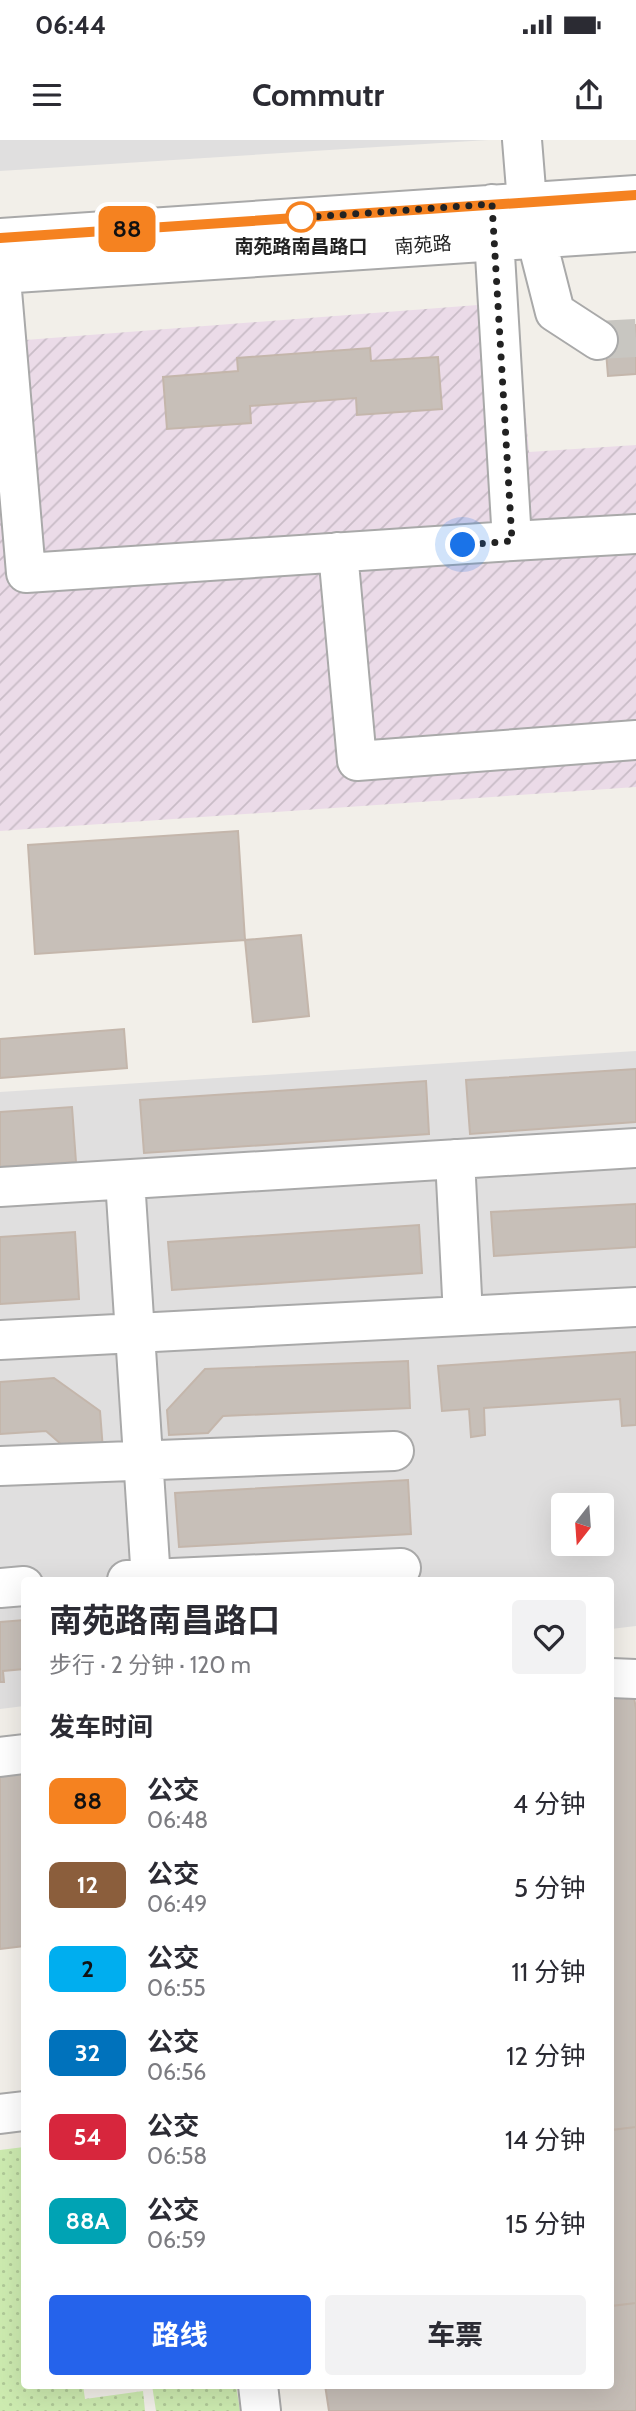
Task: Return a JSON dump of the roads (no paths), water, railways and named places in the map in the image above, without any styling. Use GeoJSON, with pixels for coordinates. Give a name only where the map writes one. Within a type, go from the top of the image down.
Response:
{"type":"FeatureCollection","features":[{"type":"Feature","properties":{"kind":"street"},"geometry":{"type":"LineString","coordinates":[[512,541],[511,221],[522,140]]}},
{"type":"Feature","properties":{"kind":"street","name":"南苑路"},"geometry":{"type":"LineString","coordinates":[[0,274],[511,221],[636,195]]}},
{"type":"Feature","properties":{"kind":"street"},"geometry":{"type":"LineString","coordinates":[[511,221],[555,312],[598,341]]}},
{"type":"Feature","properties":{"kind":"street","name":"南苑路"},"geometry":{"type":"LineString","coordinates":[[0,238],[511,221],[636,232]]}},
{"type":"Feature","properties":{"kind":"street"},"geometry":{"type":"LineString","coordinates":[[0,267],[26,573],[636,534]]}},
{"type":"Feature","properties":{"kind":"street"},"geometry":{"type":"LineString","coordinates":[[338,552],[357,761],[636,740]]}},
{"type":"Feature","properties":{"kind":"street"},"geometry":{"type":"LineString","coordinates":[[0,1187],[636,1148]]}},
{"type":"Feature","properties":{"kind":"street"},"geometry":{"type":"LineString","coordinates":[[455,1159],[463,1316]]}},
{"type":"Feature","properties":{"kind":"street"},"geometry":{"type":"LineString","coordinates":[[125,1180],[143,1460],[143,1577]]}},
{"type":"Feature","properties":{"kind":"street"},"geometry":{"type":"LineString","coordinates":[[0,1340],[636,1307]]}},
{"type":"Feature","properties":{"kind":"street"},"geometry":{"type":"LineString","coordinates":[[0,1466],[394,1451]]}},
{"type":"Feature","properties":{"kind":"street"},"geometry":{"type":"LineString","coordinates":[[208,1577],[401,1568]]}},
{"type":"Feature","properties":{"kind":"street"},"geometry":{"type":"LineString","coordinates":[[0,1588],[21,1586]]}},
{"type":"Feature","properties":{"kind":"street"},"geometry":{"type":"LineString","coordinates":[[614,1678],[636,1679]]}},
{"type":"Feature","properties":{"kind":"street"},"geometry":{"type":"LineString","coordinates":[[0,1757],[21,1754]]}},
{"type":"Feature","properties":{"kind":"street"},"geometry":{"type":"LineString","coordinates":[[0,2114],[21,2111]]}},
{"type":"Feature","properties":{"kind":"street"},"geometry":{"type":"LineString","coordinates":[[258,2389],[261,2411]]}},
{"type":"Feature","properties":{"kind":"tunnel"},"geometry":{"type":"LineString","coordinates":[[598,340],[636,338]]}},
{"type":"Feature","properties":{"kind":"place","name":"南苑路南昌路口"},"geometry":{"type":"Point","coordinates":[301,217]}}]}
